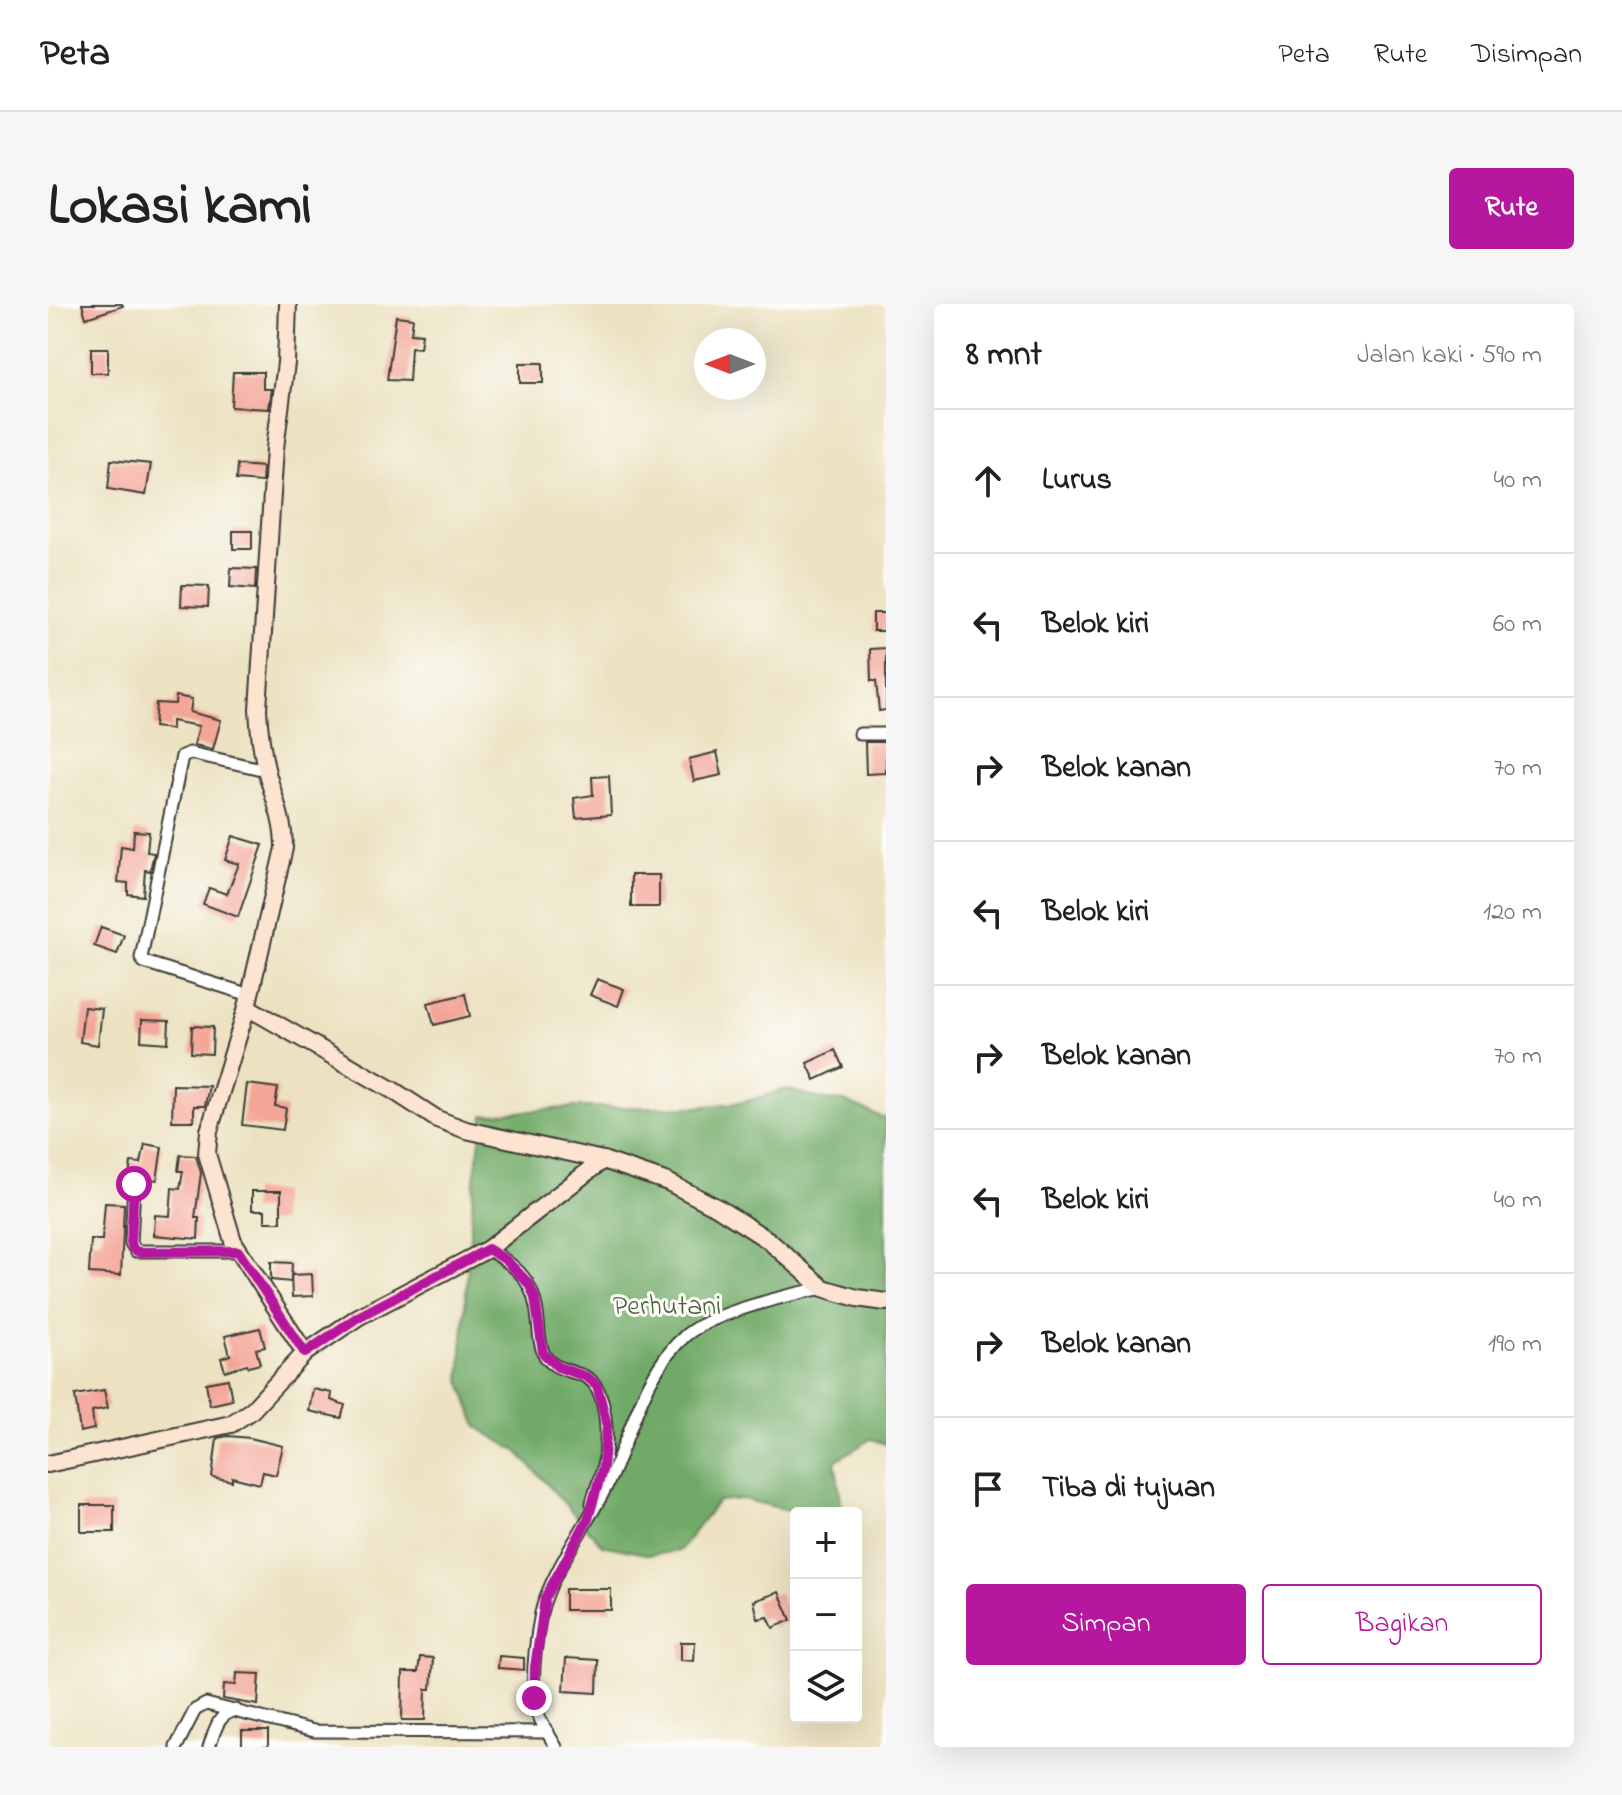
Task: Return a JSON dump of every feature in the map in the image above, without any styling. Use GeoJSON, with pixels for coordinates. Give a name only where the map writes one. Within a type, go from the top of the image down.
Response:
{"type":"FeatureCollection","features":[{"type":"Feature","properties":{"kind":"street"},"geometry":{"type":"LineString","coordinates":[[288,304],[286,363],[275,448],[258,686],[259,730],[266,770],[284,832],[284,848],[248,1001],[207,1142],[209,1166],[238,1251],[305,1353]]}},
{"type":"Feature","properties":{"kind":"street"},"geometry":{"type":"LineString","coordinates":[[860,734],[886,734]]}},
{"type":"Feature","properties":{"kind":"street"},"geometry":{"type":"LineString","coordinates":[[266,770],[190,753],[182,756],[141,958],[144,962],[248,1001],[437,1119],[466,1130],[603,1160],[668,1182],[718,1208],[777,1247],[823,1288],[886,1302]]}},
{"type":"Feature","properties":{"kind":"street"},"geometry":{"type":"LineString","coordinates":[[48,1464],[231,1424],[252,1410],[305,1353],[358,1317],[488,1249],[603,1160]]}},
{"type":"Feature","properties":{"kind":"street"},"geometry":{"type":"LineString","coordinates":[[134,1184],[131,1243],[136,1251],[238,1251]]}},
{"type":"Feature","properties":{"kind":"street"},"geometry":{"type":"LineString","coordinates":[[488,1249],[506,1260],[529,1284],[535,1298],[543,1353],[549,1361],[587,1377],[597,1385],[607,1425],[603,1467],[588,1519]]}},
{"type":"Feature","properties":{"kind":"street"},"geometry":{"type":"LineString","coordinates":[[556,1747],[534,1698],[540,1617],[545,1598],[607,1485],[656,1375],[686,1335],[724,1316],[777,1298],[823,1288]]}},
{"type":"Feature","properties":{"kind":"street"},"geometry":{"type":"LineString","coordinates":[[176,1747],[199,1706],[211,1705],[314,1731],[548,1732]]}},
{"type":"Feature","properties":{"kind":"street"},"geometry":{"type":"LineString","coordinates":[[209,1747],[219,1720],[227,1712],[236,1710]]}},
{"type":"Feature","properties":{"kind":"green space","name":"Perhutani"},"geometry":{"type":"Polygon","coordinates":[[[785,1089],[825,1100],[844,1101],[886,1119],[886,1444],[871,1439],[835,1461],[842,1507],[790,1507],[790,1510],[742,1499],[718,1501],[679,1551],[650,1555],[602,1545],[518,1452],[477,1427],[460,1380],[474,1179],[484,1115],[577,1107],[697,1107],[744,1102],[785,1089]]]}},
{"type":"Feature","properties":{"kind":"building"},"geometry":{"type":"Polygon","coordinates":[[[82,304],[122,304],[123,306],[86,318],[82,304]]]}},
{"type":"Feature","properties":{"kind":"building"},"geometry":{"type":"Polygon","coordinates":[[[396,316],[413,318],[411,333],[422,334],[420,348],[411,347],[409,381],[387,380],[396,316]]]}},
{"type":"Feature","properties":{"kind":"building"},"geometry":{"type":"Polygon","coordinates":[[[91,348],[108,348],[108,373],[91,373],[91,348]]]}},
{"type":"Feature","properties":{"kind":"building"},"geometry":{"type":"Polygon","coordinates":[[[520,363],[543,363],[543,383],[520,383],[520,363]]]}},
{"type":"Feature","properties":{"kind":"building"},"geometry":{"type":"Polygon","coordinates":[[[233,372],[263,372],[263,389],[272,389],[269,409],[231,407],[233,372]]]}},
{"type":"Feature","properties":{"kind":"building"},"geometry":{"type":"Polygon","coordinates":[[[111,460],[151,464],[146,495],[108,489],[111,460]]]}},
{"type":"Feature","properties":{"kind":"building"},"geometry":{"type":"Polygon","coordinates":[[[237,465],[263,467],[262,482],[236,480],[237,465]]]}},
{"type":"Feature","properties":{"kind":"building"},"geometry":{"type":"Polygon","coordinates":[[[233,531],[252,531],[252,549],[233,549],[233,531]]]}},
{"type":"Feature","properties":{"kind":"building"},"geometry":{"type":"Polygon","coordinates":[[[231,568],[256,569],[255,589],[230,587],[231,568]]]}},
{"type":"Feature","properties":{"kind":"building"},"geometry":{"type":"Polygon","coordinates":[[[182,585],[209,586],[208,607],[181,606],[182,585]]]}},
{"type":"Feature","properties":{"kind":"building"},"geometry":{"type":"Polygon","coordinates":[[[873,613],[886,613],[886,631],[873,631],[873,613]]]}},
{"type":"Feature","properties":{"kind":"building"},"geometry":{"type":"Polygon","coordinates":[[[886,648],[886,710],[879,711],[876,681],[871,681],[870,649],[886,648]]]}},
{"type":"Feature","properties":{"kind":"building"},"geometry":{"type":"Polygon","coordinates":[[[176,696],[192,699],[190,712],[221,720],[213,749],[194,745],[199,726],[172,721],[172,729],[154,727],[156,703],[175,704],[176,696]]]}},
{"type":"Feature","properties":{"kind":"building"},"geometry":{"type":"Polygon","coordinates":[[[865,742],[886,742],[886,773],[866,774],[865,742]]]}},
{"type":"Feature","properties":{"kind":"building"},"geometry":{"type":"Polygon","coordinates":[[[717,752],[722,775],[694,781],[689,759],[717,752]]]}},
{"type":"Feature","properties":{"kind":"building"},"geometry":{"type":"Polygon","coordinates":[[[609,776],[611,815],[576,818],[574,798],[593,795],[592,777],[609,776]]]}},
{"type":"Feature","properties":{"kind":"building"},"geometry":{"type":"Polygon","coordinates":[[[134,831],[149,832],[147,852],[154,853],[150,871],[145,870],[143,896],[128,894],[128,883],[118,882],[121,846],[133,848],[134,831]]]}},
{"type":"Feature","properties":{"kind":"building"},"geometry":{"type":"Polygon","coordinates":[[[233,836],[263,845],[238,917],[203,904],[209,888],[227,894],[239,864],[225,860],[233,836]]]}},
{"type":"Feature","properties":{"kind":"building"},"geometry":{"type":"Polygon","coordinates":[[[631,875],[659,875],[659,907],[631,907],[631,875]]]}},
{"type":"Feature","properties":{"kind":"building"},"geometry":{"type":"Polygon","coordinates":[[[101,927],[124,935],[117,954],[94,946],[101,927]]]}},
{"type":"Feature","properties":{"kind":"building"},"geometry":{"type":"Polygon","coordinates":[[[597,979],[624,989],[618,1006],[590,995],[597,979]]]}},
{"type":"Feature","properties":{"kind":"building"},"geometry":{"type":"Polygon","coordinates":[[[465,994],[470,1016],[434,1025],[428,1003],[465,994]]]}},
{"type":"Feature","properties":{"kind":"building"},"geometry":{"type":"Polygon","coordinates":[[[84,1007],[102,1009],[98,1045],[80,1042],[84,1007]]]}},
{"type":"Feature","properties":{"kind":"building"},"geometry":{"type":"Polygon","coordinates":[[[142,1020],[169,1021],[168,1043],[141,1041],[142,1020]]]}},
{"type":"Feature","properties":{"kind":"building"},"geometry":{"type":"Polygon","coordinates":[[[192,1026],[213,1027],[212,1054],[191,1053],[192,1026]]]}},
{"type":"Feature","properties":{"kind":"building"},"geometry":{"type":"Polygon","coordinates":[[[835,1050],[843,1067],[815,1080],[807,1063],[835,1050]]]}},
{"type":"Feature","properties":{"kind":"building"},"geometry":{"type":"Polygon","coordinates":[[[247,1084],[278,1088],[275,1106],[286,1108],[283,1130],[242,1125],[247,1084]]]}},
{"type":"Feature","properties":{"kind":"building"},"geometry":{"type":"Polygon","coordinates":[[[173,1085],[209,1086],[205,1106],[194,1106],[194,1121],[172,1121],[173,1085]]]}},
{"type":"Feature","properties":{"kind":"building"},"geometry":{"type":"Polygon","coordinates":[[[145,1144],[162,1147],[157,1180],[129,1177],[131,1162],[141,1163],[145,1144]]]}},
{"type":"Feature","properties":{"kind":"building"},"geometry":{"type":"Polygon","coordinates":[[[180,1155],[196,1156],[201,1173],[195,1218],[199,1218],[198,1239],[154,1235],[155,1215],[170,1216],[172,1188],[180,1189],[183,1171],[178,1171],[180,1155]]]}},
{"type":"Feature","properties":{"kind":"building"},"geometry":{"type":"Polygon","coordinates":[[[252,1191],[281,1191],[281,1222],[265,1222],[265,1210],[252,1210],[252,1191]]]}},
{"type":"Feature","properties":{"kind":"building"},"geometry":{"type":"Polygon","coordinates":[[[105,1203],[124,1204],[121,1275],[89,1273],[91,1240],[102,1240],[105,1203]]]}},
{"type":"Feature","properties":{"kind":"building"},"geometry":{"type":"Polygon","coordinates":[[[271,1262],[292,1263],[291,1282],[271,1280],[271,1262]]]}},
{"type":"Feature","properties":{"kind":"building"},"geometry":{"type":"Polygon","coordinates":[[[312,1274],[313,1296],[292,1297],[291,1275],[312,1274]]]}},
{"type":"Feature","properties":{"kind":"building"},"geometry":{"type":"Polygon","coordinates":[[[260,1328],[265,1347],[256,1349],[260,1364],[248,1367],[247,1364],[225,1371],[221,1358],[230,1355],[225,1336],[260,1328]]]}},
{"type":"Feature","properties":{"kind":"building"},"geometry":{"type":"Polygon","coordinates":[[[228,1379],[232,1400],[210,1405],[206,1383],[228,1379]]]}},
{"type":"Feature","properties":{"kind":"building"},"geometry":{"type":"Polygon","coordinates":[[[313,1389],[332,1393],[331,1400],[345,1405],[341,1418],[309,1411],[313,1389]]]}},
{"type":"Feature","properties":{"kind":"building"},"geometry":{"type":"Polygon","coordinates":[[[104,1390],[108,1408],[92,1411],[94,1429],[80,1432],[75,1395],[104,1390]]]}},
{"type":"Feature","properties":{"kind":"building"},"geometry":{"type":"Polygon","coordinates":[[[228,1436],[283,1446],[276,1475],[263,1472],[260,1484],[232,1477],[232,1481],[212,1477],[217,1438],[228,1436]]]}},
{"type":"Feature","properties":{"kind":"building"},"geometry":{"type":"Polygon","coordinates":[[[81,1505],[114,1505],[114,1532],[81,1532],[81,1505]]]}},
{"type":"Feature","properties":{"kind":"building"},"geometry":{"type":"Polygon","coordinates":[[[565,1589],[611,1589],[611,1610],[565,1610],[565,1589]]]}},
{"type":"Feature","properties":{"kind":"building"},"geometry":{"type":"Polygon","coordinates":[[[779,1592],[790,1620],[773,1628],[768,1617],[758,1619],[754,1601],[779,1592]]]}},
{"type":"Feature","properties":{"kind":"building"},"geometry":{"type":"Polygon","coordinates":[[[681,1642],[695,1642],[694,1661],[681,1660],[681,1642]]]}},
{"type":"Feature","properties":{"kind":"building"},"geometry":{"type":"Polygon","coordinates":[[[499,1656],[524,1658],[524,1670],[498,1668],[499,1656]]]}},
{"type":"Feature","properties":{"kind":"building"},"geometry":{"type":"Polygon","coordinates":[[[420,1657],[433,1658],[431,1689],[426,1689],[425,1720],[402,1720],[403,1672],[418,1672],[420,1657]]]}},
{"type":"Feature","properties":{"kind":"building"},"geometry":{"type":"Polygon","coordinates":[[[566,1658],[598,1660],[597,1693],[564,1691],[566,1658]]]}},
{"type":"Feature","properties":{"kind":"building"},"geometry":{"type":"Polygon","coordinates":[[[237,1673],[260,1674],[258,1705],[223,1699],[224,1684],[236,1685],[237,1673]]]}},
{"type":"Feature","properties":{"kind":"building"},"geometry":{"type":"Polygon","coordinates":[[[242,1731],[268,1731],[268,1747],[242,1747],[242,1731]]]}},
{"type":"Feature","properties":{"kind":"route"},"geometry":{"type":"LineString","coordinates":[[134,1184],[133,1249],[139,1252],[238,1251],[305,1353],[358,1317],[488,1249],[506,1260],[529,1284],[535,1298],[543,1353],[558,1367],[587,1377],[597,1385],[607,1425],[603,1467],[588,1519],[545,1598],[540,1617],[534,1698]]}}]}
